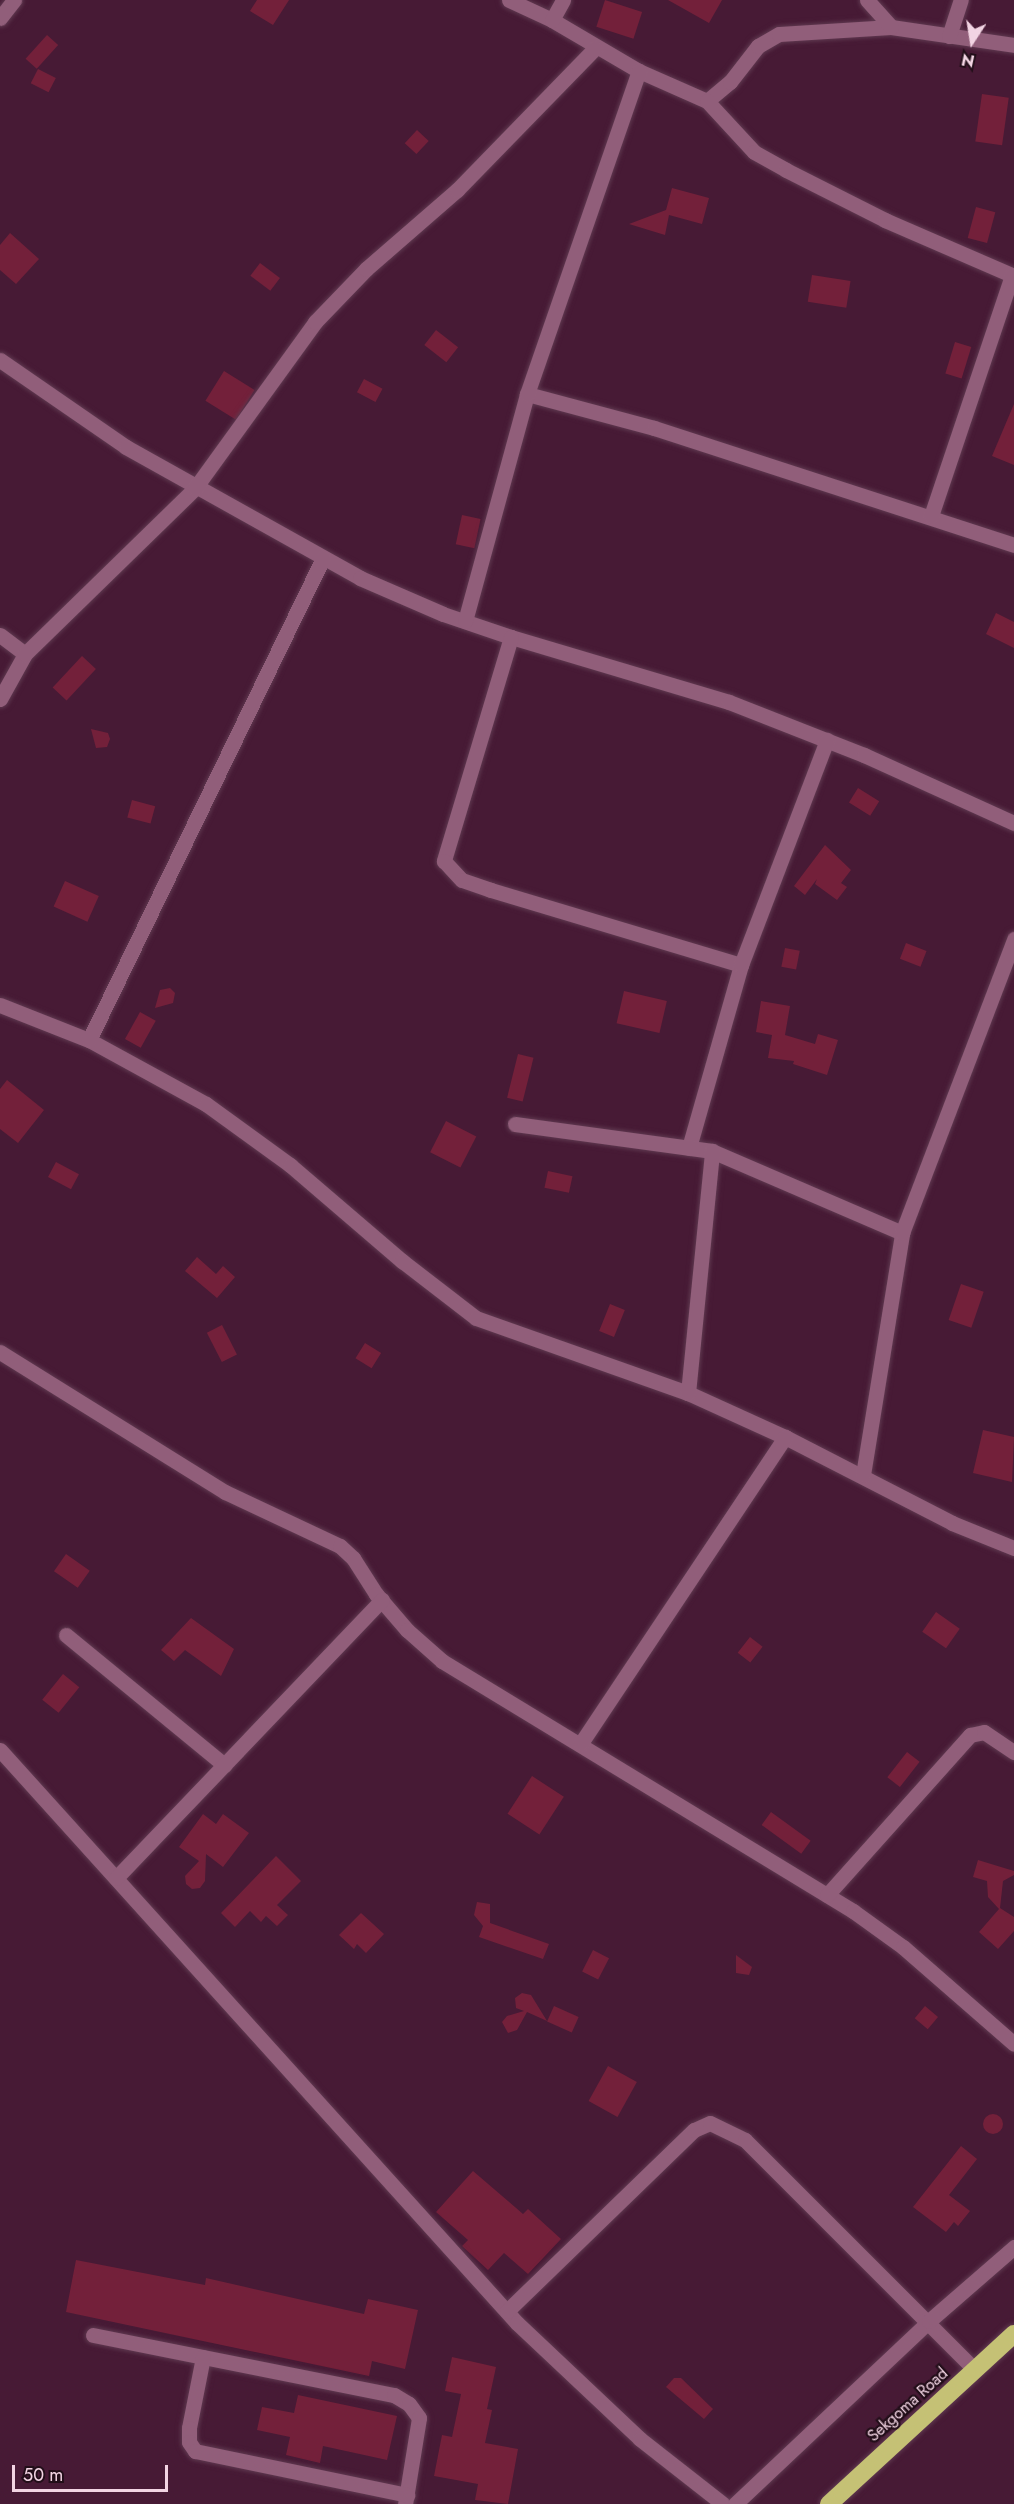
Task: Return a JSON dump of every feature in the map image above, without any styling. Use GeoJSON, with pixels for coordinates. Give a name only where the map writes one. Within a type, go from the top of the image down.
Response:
{"type":"FeatureCollection","features":[{"type":"Feature","properties":{"kind":"highway","name":"Sekgoma Road"},"geometry":{"type":"LineString","coordinates":[[829,2504],[1014,2334]]}},
{"type":"Feature","properties":{"kind":"street"},"geometry":{"type":"LineString","coordinates":[[0,18],[14,0]]}},
{"type":"Feature","properties":{"kind":"street"},"geometry":{"type":"LineString","coordinates":[[509,0],[552,20],[595,48],[639,71],[707,101],[754,152],[786,171],[1013,276],[931,516]]}},
{"type":"Feature","properties":{"kind":"street"},"geometry":{"type":"LineString","coordinates":[[552,20],[564,0]]}},
{"type":"Feature","properties":{"kind":"street"},"geometry":{"type":"LineString","coordinates":[[867,0],[891,27]]}},
{"type":"Feature","properties":{"kind":"street"},"geometry":{"type":"LineString","coordinates":[[949,36],[961,0]]}},
{"type":"Feature","properties":{"kind":"street"},"geometry":{"type":"LineString","coordinates":[[707,101],[730,82],[758,46],[779,34],[891,27],[1014,45]]}},
{"type":"Feature","properties":{"kind":"street"},"geometry":{"type":"LineString","coordinates":[[0,699],[25,654],[195,488],[315,322],[366,269],[457,190],[595,48]]}},
{"type":"Feature","properties":{"kind":"street"},"geometry":{"type":"LineString","coordinates":[[465,621],[527,394],[639,71]]}},
{"type":"Feature","properties":{"kind":"street"},"geometry":{"type":"LineString","coordinates":[[0,360],[126,447],[195,488],[323,558],[465,621],[511,637],[729,702],[827,740],[1014,823]]}},
{"type":"Feature","properties":{"kind":"street"},"geometry":{"type":"LineString","coordinates":[[527,394],[654,428],[931,516],[1014,545]]}},
{"type":"Feature","properties":{"kind":"street"},"geometry":{"type":"LineString","coordinates":[[89,1040],[323,558]]}},
{"type":"Feature","properties":{"kind":"street"},"geometry":{"type":"LineString","coordinates":[[0,635],[25,654]]}},
{"type":"Feature","properties":{"kind":"street"},"geometry":{"type":"LineString","coordinates":[[511,637],[444,861],[462,880],[741,965]]}},
{"type":"Feature","properties":{"kind":"street"},"geometry":{"type":"LineString","coordinates":[[689,1148],[741,965],[827,740]]}},
{"type":"Feature","properties":{"kind":"street"},"geometry":{"type":"LineString","coordinates":[[863,1475],[902,1233],[1014,939]]}},
{"type":"Feature","properties":{"kind":"street"},"geometry":{"type":"LineString","coordinates":[[0,1005],[89,1040],[206,1104],[290,1165],[402,1261],[476,1317],[688,1393],[863,1475],[952,1523],[1014,1548]]}},
{"type":"Feature","properties":{"kind":"street"},"geometry":{"type":"LineString","coordinates":[[515,1124],[711,1151],[902,1233]]}},
{"type":"Feature","properties":{"kind":"street"},"geometry":{"type":"LineString","coordinates":[[688,1393],[711,1151]]}},
{"type":"Feature","properties":{"kind":"street"},"geometry":{"type":"LineString","coordinates":[[0,1352],[225,1492],[340,1546],[353,1558],[382,1600],[423,1646],[442,1660],[827,1895],[903,1947],[1014,2044]]}},
{"type":"Feature","properties":{"kind":"street"},"geometry":{"type":"LineString","coordinates":[[581,1743],[785,1437]]}},
{"type":"Feature","properties":{"kind":"street"},"geometry":{"type":"LineString","coordinates":[[116,1878],[382,1600]]}},
{"type":"Feature","properties":{"kind":"street"},"geometry":{"type":"LineString","coordinates":[[66,1635],[224,1765]]}},
{"type":"Feature","properties":{"kind":"street"},"geometry":{"type":"LineString","coordinates":[[827,1895],[970,1735],[984,1732],[1014,1752]]}},
{"type":"Feature","properties":{"kind":"street"},"geometry":{"type":"LineString","coordinates":[[0,1750],[507,2311],[632,2432],[723,2504]]}},
{"type":"Feature","properties":{"kind":"street"},"geometry":{"type":"LineString","coordinates":[[507,2311],[694,2130],[710,2123],[745,2140],[929,2321],[975,2370]]}},
{"type":"Feature","properties":{"kind":"street"},"geometry":{"type":"LineString","coordinates":[[735,2504],[929,2321],[1014,2247]]}},
{"type":"Feature","properties":{"kind":"street"},"geometry":{"type":"LineString","coordinates":[[93,2335],[394,2395],[409,2404],[419,2418],[406,2500],[195,2451],[189,2442],[189,2427],[203,2357]]}},
{"type":"Feature","properties":{"kind":"building"},"geometry":{"type":"Polygon","coordinates":[[[257,0],[289,0],[273,25],[250,11],[257,0]]]}},
{"type":"Feature","properties":{"kind":"building"},"geometry":{"type":"Polygon","coordinates":[[[605,0],[642,12],[633,39],[596,27],[605,0]]]}},
{"type":"Feature","properties":{"kind":"building"},"geometry":{"type":"Polygon","coordinates":[[[668,0],[722,0],[709,23],[668,0]]]}},
{"type":"Feature","properties":{"kind":"building"},"geometry":{"type":"Polygon","coordinates":[[[47,35],[58,45],[37,69],[26,59],[47,35]]]}},
{"type":"Feature","properties":{"kind":"building"},"geometry":{"type":"Polygon","coordinates":[[[38,69],[56,78],[49,92],[31,83],[38,69]]]}},
{"type":"Feature","properties":{"kind":"building"},"geometry":{"type":"Polygon","coordinates":[[[982,94],[1009,98],[1002,145],[975,142],[982,94]]]}},
{"type":"Feature","properties":{"kind":"building"},"geometry":{"type":"Polygon","coordinates":[[[417,130],[429,141],[416,154],[405,143],[417,130]]]}},
{"type":"Feature","properties":{"kind":"building"},"geometry":{"type":"Polygon","coordinates":[[[672,188],[709,198],[702,224],[669,215],[665,235],[629,224],[666,210],[672,188]]]}},
{"type":"Feature","properties":{"kind":"building"},"geometry":{"type":"Polygon","coordinates":[[[976,207],[995,212],[987,243],[968,238],[976,207]]]}},
{"type":"Feature","properties":{"kind":"building"},"geometry":{"type":"Polygon","coordinates":[[[10,233],[39,259],[16,284],[0,270],[0,245],[10,233]]]}},
{"type":"Feature","properties":{"kind":"building"},"geometry":{"type":"Polygon","coordinates":[[[260,263],[280,278],[270,291],[250,276],[260,263]]]}},
{"type":"Feature","properties":{"kind":"building"},"geometry":{"type":"Polygon","coordinates":[[[812,275],[851,281],[846,308],[808,302],[812,275]]]}},
{"type":"Feature","properties":{"kind":"building"},"geometry":{"type":"Polygon","coordinates":[[[436,330],[458,347],[446,362],[424,345],[436,330]]]}},
{"type":"Feature","properties":{"kind":"building"},"geometry":{"type":"Polygon","coordinates":[[[955,342],[971,347],[962,379],[945,374],[955,342]]]}},
{"type":"Feature","properties":{"kind":"building"},"geometry":{"type":"Polygon","coordinates":[[[224,371],[255,390],[236,420],[205,401],[224,371]]]}},
{"type":"Feature","properties":{"kind":"building"},"geometry":{"type":"Polygon","coordinates":[[[364,379],[383,389],[375,402],[357,392],[364,379]]]}},
{"type":"Feature","properties":{"kind":"building"},"geometry":{"type":"Polygon","coordinates":[[[1014,404],[1014,465],[992,456],[1014,404]]]}},
{"type":"Feature","properties":{"kind":"building"},"geometry":{"type":"Polygon","coordinates":[[[462,515],[481,519],[474,548],[456,544],[462,515]]]}},
{"type":"Feature","properties":{"kind":"building"},"geometry":{"type":"Polygon","coordinates":[[[996,613],[1014,622],[1014,648],[986,634],[996,613]]]}},
{"type":"Feature","properties":{"kind":"building"},"geometry":{"type":"Polygon","coordinates":[[[82,656],[96,669],[67,700],[53,687],[82,656]]]}},
{"type":"Feature","properties":{"kind":"building"},"geometry":{"type":"Polygon","coordinates":[[[91,729],[108,733],[110,739],[107,747],[96,748],[91,729]]]}},
{"type":"Feature","properties":{"kind":"building"},"geometry":{"type":"Polygon","coordinates":[[[858,788],[879,801],[870,816],[849,802],[858,788]]]}},
{"type":"Feature","properties":{"kind":"building"},"geometry":{"type":"Polygon","coordinates":[[[132,800],[155,806],[151,824],[127,817],[132,800]]]}},
{"type":"Feature","properties":{"kind":"building"},"geometry":{"type":"Polygon","coordinates":[[[825,845],[851,870],[841,883],[847,887],[837,900],[815,884],[817,879],[805,895],[794,886],[825,845]]]}},
{"type":"Feature","properties":{"kind":"building"},"geometry":{"type":"Polygon","coordinates":[[[65,881],[99,896],[87,922],[54,907],[65,881]]]}},
{"type":"Feature","properties":{"kind":"building"},"geometry":{"type":"Polygon","coordinates":[[[906,943],[927,951],[920,967],[900,959],[906,943]]]}},
{"type":"Feature","properties":{"kind":"building"},"geometry":{"type":"Polygon","coordinates":[[[785,948],[800,951],[796,970],[781,967],[785,948]]]}},
{"type":"Feature","properties":{"kind":"building"},"geometry":{"type":"Polygon","coordinates":[[[170,988],[175,993],[173,1003],[155,1008],[160,990],[170,988]]]}},
{"type":"Feature","properties":{"kind":"building"},"geometry":{"type":"Polygon","coordinates":[[[624,991],[667,1001],[659,1033],[617,1023],[624,991]]]}},
{"type":"Feature","properties":{"kind":"building"},"geometry":{"type":"Polygon","coordinates":[[[761,1001],[790,1006],[785,1035],[815,1044],[818,1034],[838,1040],[827,1075],[793,1064],[794,1061],[768,1058],[772,1035],[756,1032],[761,1001]]]}},
{"type":"Feature","properties":{"kind":"building"},"geometry":{"type":"Polygon","coordinates":[[[140,1012],[156,1021],[141,1048],[125,1039],[140,1012]]]}},
{"type":"Feature","properties":{"kind":"building"},"geometry":{"type":"Polygon","coordinates":[[[518,1054],[534,1058],[523,1102],[507,1098],[518,1054]]]}},
{"type":"Feature","properties":{"kind":"building"},"geometry":{"type":"Polygon","coordinates":[[[7,1080],[44,1110],[18,1143],[0,1129],[0,1089],[7,1080]]]}},
{"type":"Feature","properties":{"kind":"building"},"geometry":{"type":"Polygon","coordinates":[[[446,1121],[476,1136],[460,1168],[430,1152],[446,1121]]]}},
{"type":"Feature","properties":{"kind":"building"},"geometry":{"type":"Polygon","coordinates":[[[56,1162],[79,1174],[71,1189],[48,1177],[56,1162]]]}},
{"type":"Feature","properties":{"kind":"building"},"geometry":{"type":"Polygon","coordinates":[[[548,1171],[572,1176],[569,1193],[544,1188],[548,1171]]]}},
{"type":"Feature","properties":{"kind":"building"},"geometry":{"type":"Polygon","coordinates":[[[197,1257],[216,1274],[223,1266],[235,1277],[217,1298],[185,1271],[197,1257]]]}},
{"type":"Feature","properties":{"kind":"building"},"geometry":{"type":"Polygon","coordinates":[[[961,1284],[984,1292],[971,1328],[949,1320],[961,1284]]]}},
{"type":"Feature","properties":{"kind":"building"},"geometry":{"type":"Polygon","coordinates":[[[610,1304],[625,1310],[614,1337],[599,1331],[610,1304]]]}},
{"type":"Feature","properties":{"kind":"building"},"geometry":{"type":"Polygon","coordinates":[[[222,1325],[237,1354],[222,1362],[207,1333],[222,1325]]]}},
{"type":"Feature","properties":{"kind":"building"},"geometry":{"type":"Polygon","coordinates":[[[365,1343],[381,1353],[372,1368],[355,1358],[365,1343]]]}},
{"type":"Feature","properties":{"kind":"building"},"geometry":{"type":"Polygon","coordinates":[[[983,1430],[1014,1437],[1012,1482],[973,1473],[983,1430]]]}},
{"type":"Feature","properties":{"kind":"building"},"geometry":{"type":"Polygon","coordinates":[[[66,1554],[90,1571],[78,1588],[54,1571],[66,1554]]]}},
{"type":"Feature","properties":{"kind":"building"},"geometry":{"type":"Polygon","coordinates":[[[936,1612],[960,1629],[946,1648],[922,1632],[936,1612]]]}},
{"type":"Feature","properties":{"kind":"building"},"geometry":{"type":"Polygon","coordinates":[[[191,1618],[234,1649],[221,1676],[185,1650],[174,1661],[161,1650],[191,1618]]]}},
{"type":"Feature","properties":{"kind":"building"},"geometry":{"type":"Polygon","coordinates":[[[750,1637],[763,1647],[750,1663],[738,1653],[750,1637]]]}},
{"type":"Feature","properties":{"kind":"building"},"geometry":{"type":"Polygon","coordinates":[[[63,1674],[79,1687],[59,1713],[42,1700],[63,1674]]]}},
{"type":"Feature","properties":{"kind":"building"},"geometry":{"type":"Polygon","coordinates":[[[907,1752],[920,1762],[900,1787],[887,1777],[907,1752]]]}},
{"type":"Feature","properties":{"kind":"building"},"geometry":{"type":"Polygon","coordinates":[[[532,1776],[564,1797],[539,1834],[507,1814],[532,1776]]]}},
{"type":"Feature","properties":{"kind":"building"},"geometry":{"type":"Polygon","coordinates":[[[771,1812],[811,1841],[801,1854],[762,1825],[771,1812]]]}},
{"type":"Feature","properties":{"kind":"building"},"geometry":{"type":"Polygon","coordinates":[[[203,1814],[216,1824],[223,1814],[249,1833],[223,1867],[206,1854],[205,1881],[200,1888],[192,1889],[186,1884],[185,1876],[199,1861],[179,1847],[203,1814]]]}},
{"type":"Feature","properties":{"kind":"building"},"geometry":{"type":"Polygon","coordinates":[[[276,1856],[301,1881],[277,1905],[288,1915],[277,1926],[266,1916],[261,1922],[250,1911],[235,1927],[221,1913],[276,1856]]]}},
{"type":"Feature","properties":{"kind":"building"},"geometry":{"type":"Polygon","coordinates":[[[978,1860],[1014,1871],[1014,1875],[1003,1881],[1000,1908],[1014,1917],[1014,1931],[998,1949],[979,1932],[999,1909],[988,1897],[987,1881],[973,1877],[978,1860]]]}},
{"type":"Feature","properties":{"kind":"building"},"geometry":{"type":"Polygon","coordinates":[[[477,1902],[490,1904],[490,1923],[549,1944],[543,1959],[479,1937],[483,1926],[474,1915],[477,1902]]]}},
{"type":"Feature","properties":{"kind":"building"},"geometry":{"type":"Polygon","coordinates":[[[361,1913],[384,1934],[366,1953],[357,1944],[354,1949],[339,1935],[361,1913]]]}},
{"type":"Feature","properties":{"kind":"building"},"geometry":{"type":"Polygon","coordinates":[[[593,1950],[609,1958],[598,1980],[582,1971],[593,1950]]]}},
{"type":"Feature","properties":{"kind":"building"},"geometry":{"type":"Polygon","coordinates":[[[736,1955],[752,1967],[749,1975],[736,1973],[736,1955]]]}},
{"type":"Feature","properties":{"kind":"building"},"geometry":{"type":"Polygon","coordinates":[[[522,1993],[531,1995],[547,2021],[527,2012],[517,2030],[508,2033],[502,2022],[507,2016],[524,2011],[516,2008],[515,1998],[522,1993]]]}},
{"type":"Feature","properties":{"kind":"building"},"geometry":{"type":"Polygon","coordinates":[[[554,2006],[579,2017],[572,2033],[547,2022],[554,2006]]]}},
{"type":"Feature","properties":{"kind":"building"},"geometry":{"type":"Polygon","coordinates":[[[925,2006],[938,2017],[928,2029],[915,2018],[925,2006]]]}},
{"type":"Feature","properties":{"kind":"building"},"geometry":{"type":"Polygon","coordinates":[[[608,2066],[637,2082],[617,2117],[589,2101],[608,2066]]]}},
{"type":"Feature","properties":{"kind":"building"},"geometry":{"type":"Polygon","coordinates":[[[993,2114],[1000,2117],[1003,2124],[1000,2131],[993,2134],[986,2131],[983,2124],[986,2117],[993,2114]]]}},
{"type":"Feature","properties":{"kind":"building"},"geometry":{"type":"Polygon","coordinates":[[[961,2146],[977,2159],[949,2195],[970,2211],[958,2226],[954,2222],[946,2232],[913,2207],[961,2146]]]}},
{"type":"Feature","properties":{"kind":"building"},"geometry":{"type":"Polygon","coordinates":[[[473,2171],[523,2214],[528,2209],[561,2239],[528,2274],[504,2253],[488,2270],[462,2246],[468,2240],[436,2212],[473,2171]]]}},
{"type":"Feature","properties":{"kind":"building"},"geometry":{"type":"Polygon","coordinates":[[[76,2260],[205,2285],[206,2278],[364,2314],[368,2299],[418,2310],[405,2369],[372,2361],[369,2376],[66,2312],[76,2260]]]}},
{"type":"Feature","properties":{"kind":"building"},"geometry":{"type":"Polygon","coordinates":[[[452,2357],[496,2367],[487,2409],[492,2410],[485,2443],[518,2449],[508,2504],[475,2500],[478,2484],[434,2476],[442,2435],[452,2437],[461,2394],[445,2391],[452,2357]]]}},
{"type":"Feature","properties":{"kind":"building"},"geometry":{"type":"Polygon","coordinates":[[[674,2378],[681,2378],[713,2409],[704,2419],[666,2387],[674,2378]]]}},
{"type":"Feature","properties":{"kind":"building"},"geometry":{"type":"Polygon","coordinates":[[[298,2395],[397,2416],[387,2460],[323,2446],[320,2463],[286,2455],[290,2437],[257,2430],[262,2407],[294,2413],[298,2395]]]}}]}
